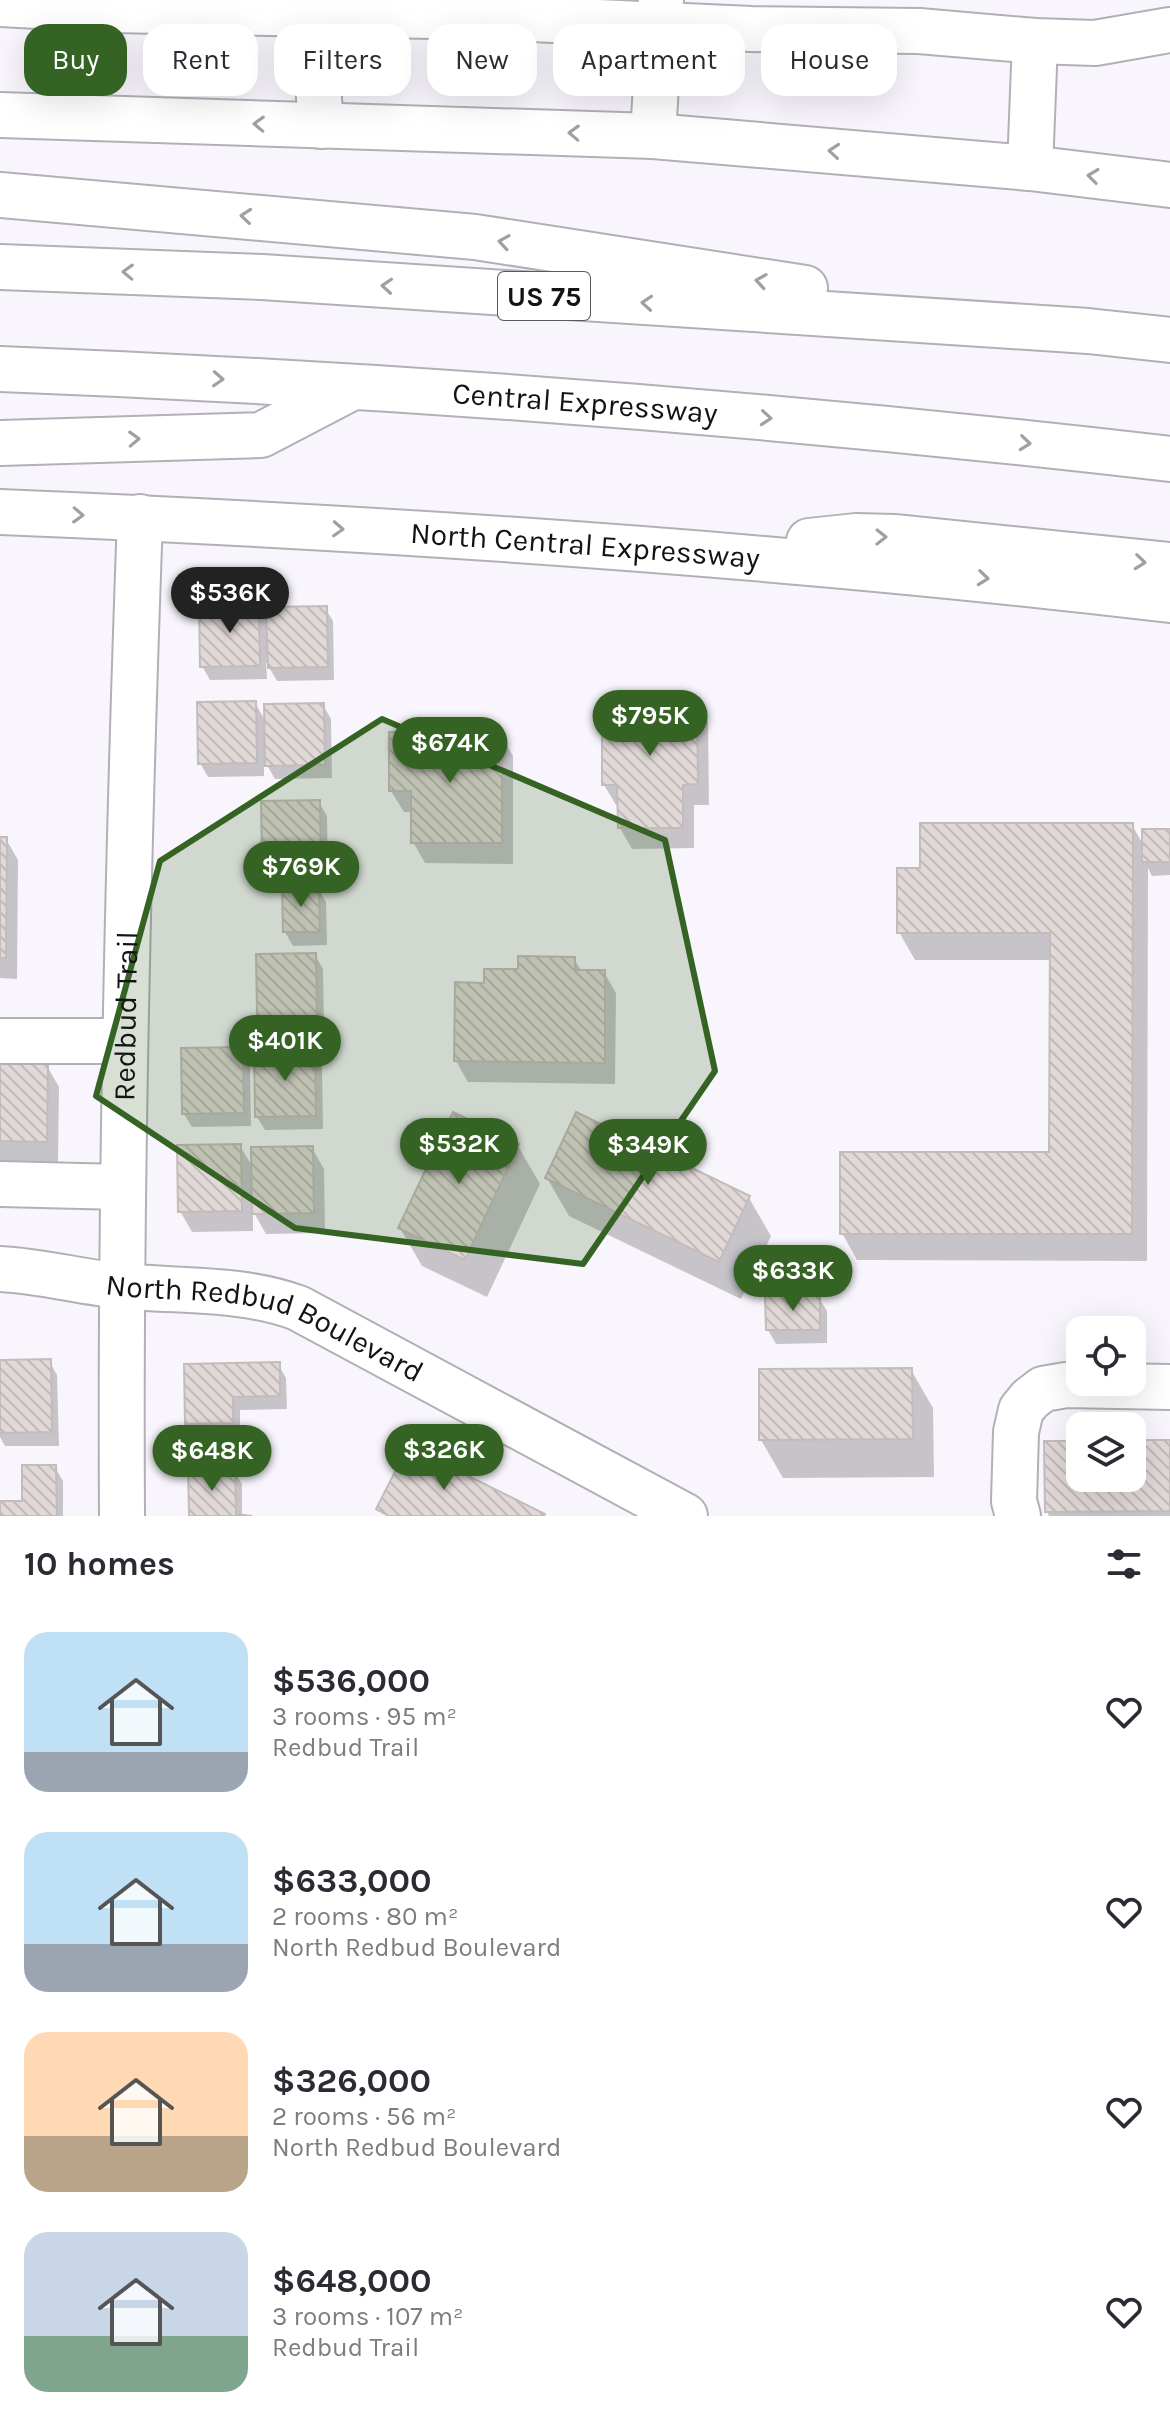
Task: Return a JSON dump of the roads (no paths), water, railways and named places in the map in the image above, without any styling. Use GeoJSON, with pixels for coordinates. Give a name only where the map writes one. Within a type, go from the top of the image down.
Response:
{"type":"FeatureCollection","features":[{"type":"Feature","properties":{"kind":"main road"},"geometry":{"type":"LineString","coordinates":[[0,4],[919,15],[1035,41],[1095,43],[1170,32]]}},
{"type":"Feature","properties":{"kind":"main road"},"geometry":{"type":"LineString","coordinates":[[312,7],[321,126]]}},
{"type":"Feature","properties":{"kind":"main road"},"geometry":{"type":"LineString","coordinates":[[653,136],[661,12]]}},
{"type":"Feature","properties":{"kind":"main road"},"geometry":{"type":"LineString","coordinates":[[1030,168],[1035,41]]}},
{"type":"Feature","properties":{"kind":"main road"},"geometry":{"type":"LineString","coordinates":[[0,115],[653,136],[1030,168],[1170,185]]}},
{"type":"Feature","properties":{"kind":"main road"},"geometry":{"type":"LineString","coordinates":[[0,195],[475,237],[1088,331]]}},
{"type":"Feature","properties":{"kind":"main road","name":"US 75"},"geometry":{"type":"LineString","coordinates":[[0,267],[262,277],[1088,331],[1170,340]]}},
{"type":"Feature","properties":{"kind":"main road","name":"Central Expressway"},"geometry":{"type":"LineString","coordinates":[[0,369],[353,387],[698,412],[1170,459]]}},
{"type":"Feature","properties":{"kind":"main road"},"geometry":{"type":"LineString","coordinates":[[0,443],[261,435],[353,387]]}},
{"type":"Feature","properties":{"kind":"main road","name":"North Central Expressway"},"geometry":{"type":"LineString","coordinates":[[0,512],[430,534],[991,579],[1170,600]]}},
{"type":"Feature","properties":{"kind":"main road","name":"Redbud Trail"},"geometry":{"type":"LineString","coordinates":[[122,1516],[122,1187],[130,788],[140,517]]}},
{"type":"Feature","properties":{"kind":"main road"},"geometry":{"type":"LineString","coordinates":[[692,554],[856,536],[894,537],[1170,565]]}},
{"type":"Feature","properties":{"kind":"main road"},"geometry":{"type":"LineString","coordinates":[[0,1041],[125,1041]]}},
{"type":"Feature","properties":{"kind":"main road"},"geometry":{"type":"LineString","coordinates":[[0,1184],[122,1187]]}},
{"type":"Feature","properties":{"kind":"main road","name":"North Redbud Boulevard"},"geometry":{"type":"LineString","coordinates":[[0,1269],[121,1286],[243,1292],[298,1308],[685,1516]]}},
{"type":"Feature","properties":{"kind":"main road"},"geometry":{"type":"LineString","coordinates":[[1018,1516],[1014,1501],[1016,1432],[1021,1410],[1030,1399],[1043,1389],[1066,1385],[1170,1387]]}}]}
